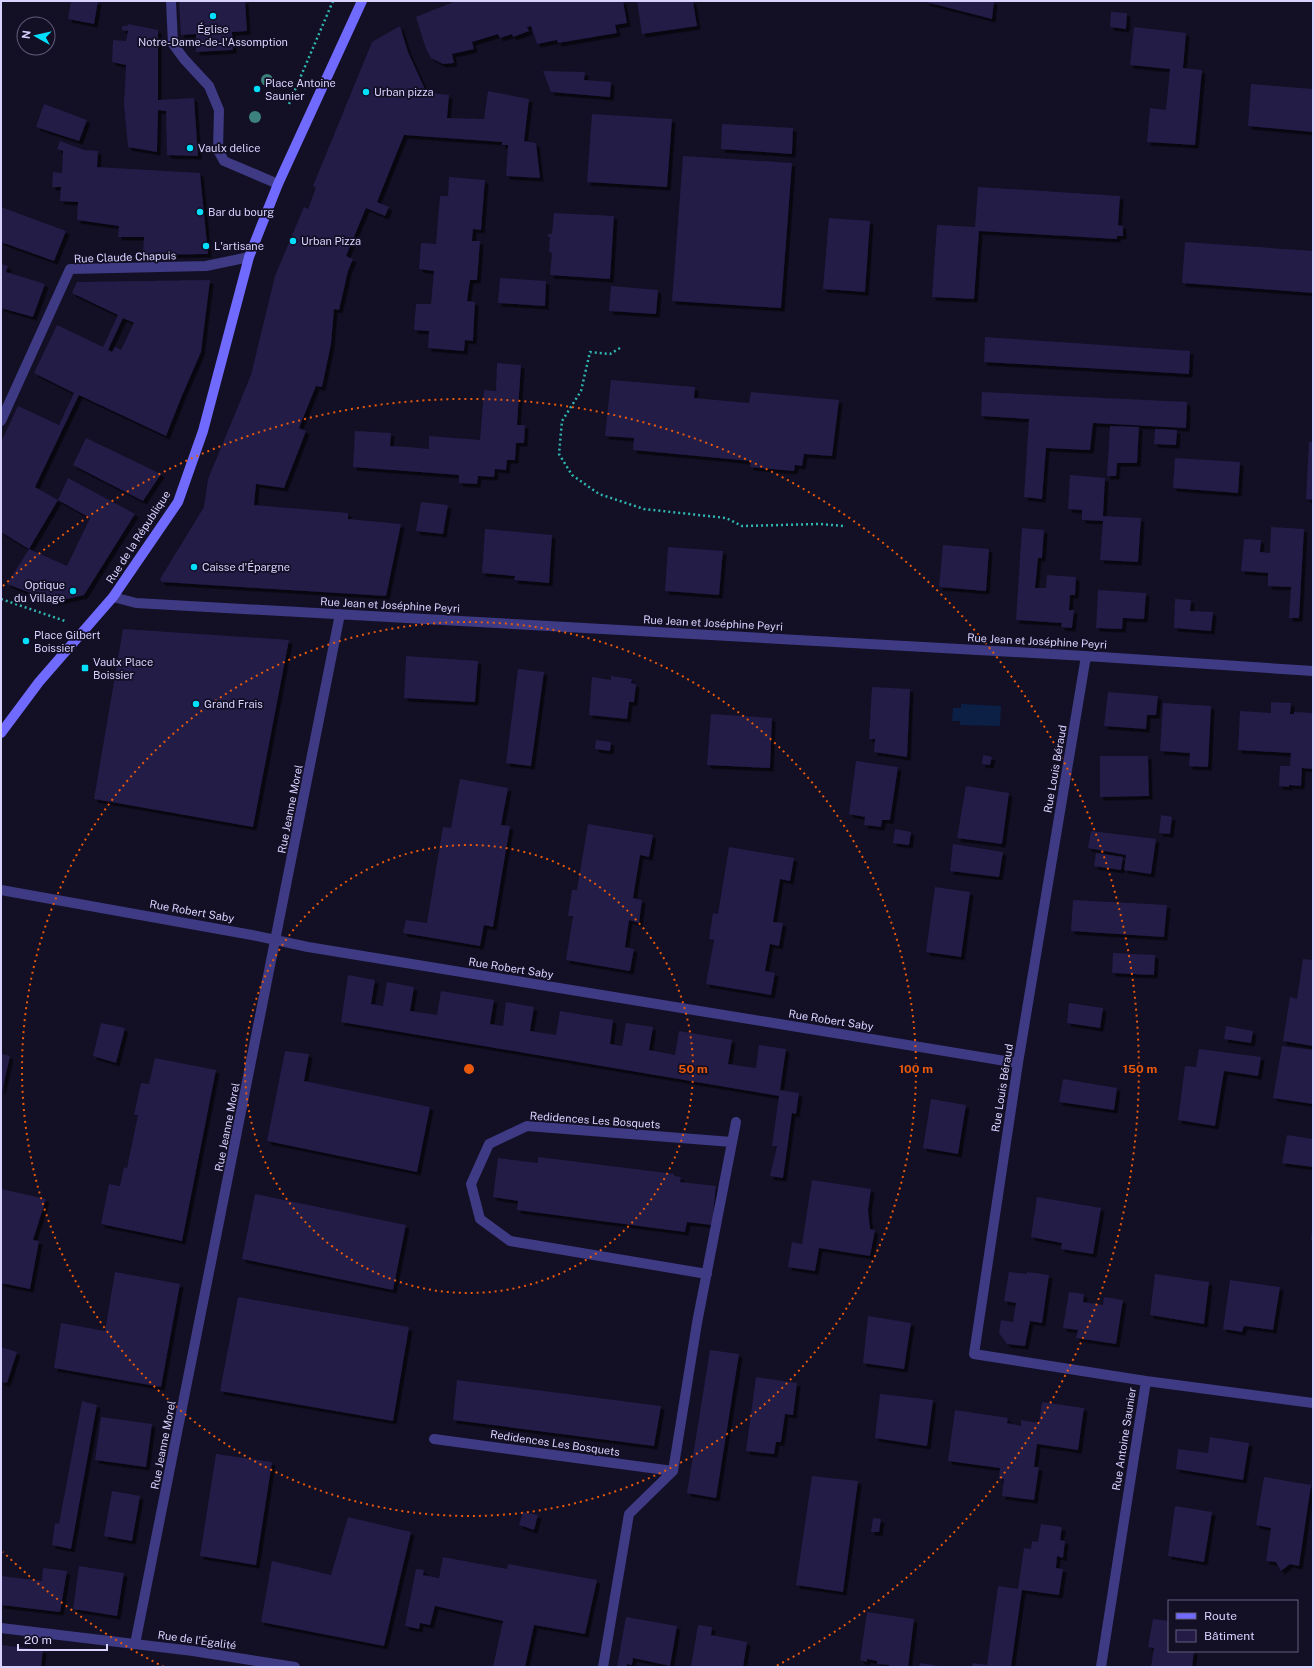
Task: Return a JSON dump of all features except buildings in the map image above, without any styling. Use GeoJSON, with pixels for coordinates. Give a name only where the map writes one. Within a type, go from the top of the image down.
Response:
{"type":"FeatureCollection","features":[{"type":"Feature","properties":{"kind":"street"},"geometry":{"type":"LineString","coordinates":[[169,1],[174,44],[184,59],[209,86],[219,110],[218,150],[224,161],[278,184]]}},
{"type":"Feature","properties":{"kind":"street","name":"Rue de la République"},"geometry":{"type":"LineString","coordinates":[[1,733],[39,682],[113,597],[178,502],[203,431],[249,257],[278,184],[362,1]]}},
{"type":"Feature","properties":{"kind":"street","name":"Rue Claude Chapuis"},"geometry":{"type":"LineString","coordinates":[[1,421],[70,269],[206,266],[249,257]]}},
{"type":"Feature","properties":{"kind":"street","name":"Rue Jean et Joséphine Peyri"},"geometry":{"type":"LineString","coordinates":[[113,597],[136,603],[1086,656],[1313,671]]}},
{"type":"Feature","properties":{"kind":"street","name":"Rue Jeanne Morel"},"geometry":{"type":"LineString","coordinates":[[135,1644],[340,614]]}},
{"type":"Feature","properties":{"kind":"street","name":"Rue Louis Béraud"},"geometry":{"type":"LineString","coordinates":[[1086,656],[1018,1063],[974,1354],[1146,1381]]}},
{"type":"Feature","properties":{"kind":"street","name":"Rue Robert Saby"},"geometry":{"type":"LineString","coordinates":[[1,890],[114,909],[315,948],[1018,1063]]}},
{"type":"Feature","properties":{"kind":"street"},"geometry":{"type":"LineString","coordinates":[[603,1667],[629,1514],[673,1471],[697,1323],[736,1122]]}},
{"type":"Feature","properties":{"kind":"street","name":"Redidences Les Bosquets"},"geometry":{"type":"LineString","coordinates":[[707,1274],[510,1241],[480,1219],[471,1184],[488,1144],[527,1126],[732,1142]]}},
{"type":"Feature","properties":{"kind":"street","name":"Rue Antoine Saunier"},"geometry":{"type":"LineString","coordinates":[[1101,1667],[1146,1381],[1313,1403]]}},
{"type":"Feature","properties":{"kind":"street","name":"Redidences Les Bosquets"},"geometry":{"type":"LineString","coordinates":[[434,1439],[673,1471]]}},
{"type":"Feature","properties":{"kind":"street","name":"Rue de l'Égalité"},"geometry":{"type":"LineString","coordinates":[[1,1628],[193,1650],[295,1667]]}},
{"type":"Feature","properties":{"kind":"path"},"geometry":{"type":"LineString","coordinates":[[620,348],[610,354],[590,352],[581,391],[562,420],[559,454],[572,475],[599,494],[644,509],[726,518],[742,526],[820,524],[844,526]]}},
{"type":"Feature","properties":{"kind":"path"},"geometry":{"type":"LineString","coordinates":[[1,598],[66,621]]}},
{"type":"Feature","properties":{"kind":"water"},"geometry":{"type":"Polygon","coordinates":[[[961,704],[1001,706],[1000,726],[960,725],[960,721],[952,721],[953,708],[961,708],[961,704]]]}},
{"type":"Feature","properties":{"kind":"place","name":"Église Notre-Dame-de-l'Assomption"},"geometry":{"type":"Point","coordinates":[213,16]}},
{"type":"Feature","properties":{"kind":"place","name":"Place Antoine Saunier"},"geometry":{"type":"Point","coordinates":[257,89]}},
{"type":"Feature","properties":{"kind":"place","name":"Urban pizza"},"geometry":{"type":"Point","coordinates":[366,92]}},
{"type":"Feature","properties":{"kind":"place","name":"Vaulx delice"},"geometry":{"type":"Point","coordinates":[190,148]}},
{"type":"Feature","properties":{"kind":"place","name":"Bar du bourg"},"geometry":{"type":"Point","coordinates":[200,212]}},
{"type":"Feature","properties":{"kind":"place","name":"Urban Pizza"},"geometry":{"type":"Point","coordinates":[293,241]}},
{"type":"Feature","properties":{"kind":"place","name":"L'artisane"},"geometry":{"type":"Point","coordinates":[206,246]}},
{"type":"Feature","properties":{"kind":"place","name":"Caisse d'Épargne"},"geometry":{"type":"Point","coordinates":[194,567]}},
{"type":"Feature","properties":{"kind":"place","name":"Optique du Village"},"geometry":{"type":"Point","coordinates":[73,591]}},
{"type":"Feature","properties":{"kind":"place","name":"Place Gilbert Boissier"},"geometry":{"type":"Point","coordinates":[26,641]}},
{"type":"Feature","properties":{"kind":"place","name":"Vaulx Place Boissier"},"geometry":{"type":"Point","coordinates":[85,668]}},
{"type":"Feature","properties":{"kind":"place","name":"Grand Frais"},"geometry":{"type":"Point","coordinates":[196,704]}}]}
